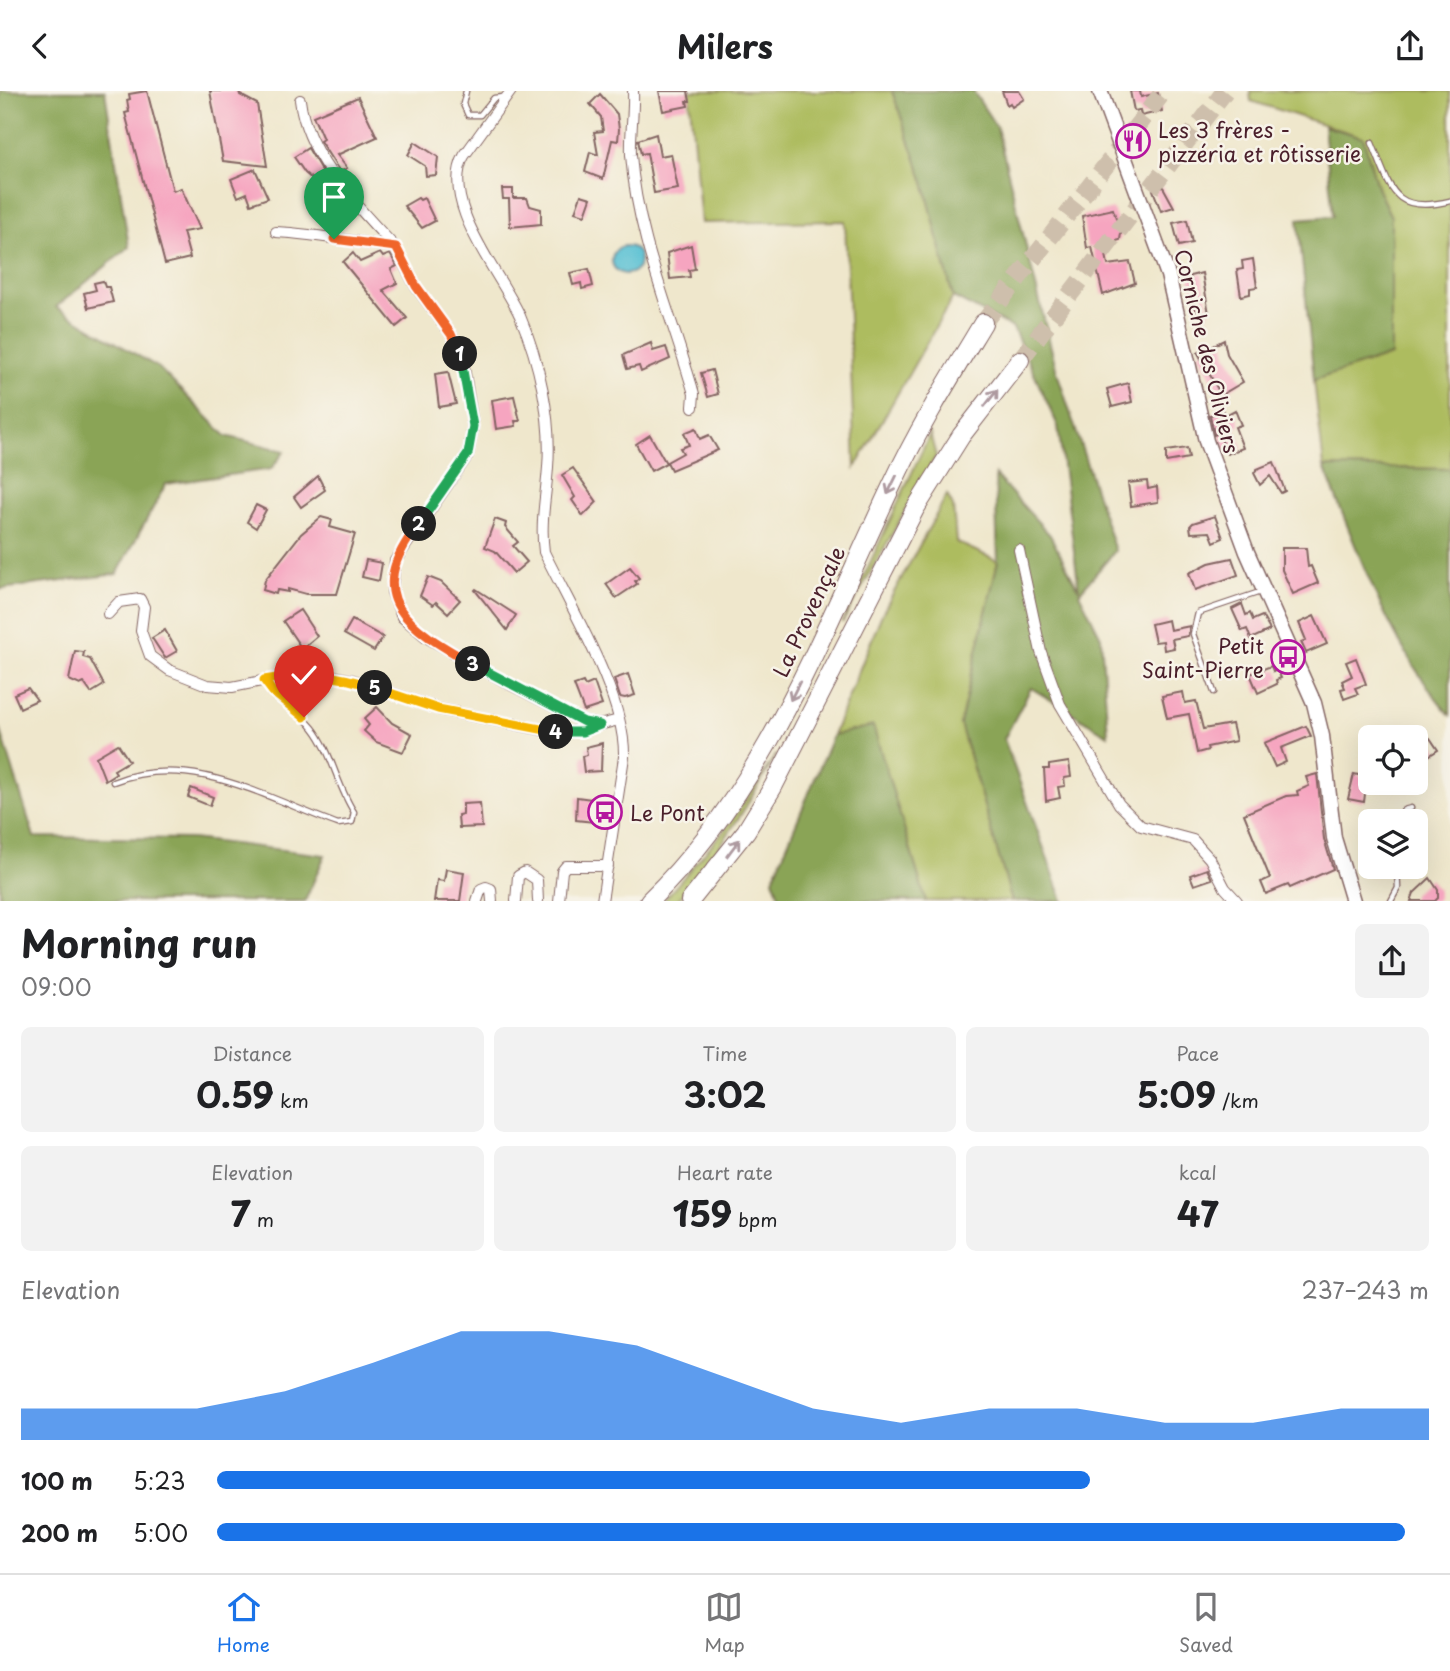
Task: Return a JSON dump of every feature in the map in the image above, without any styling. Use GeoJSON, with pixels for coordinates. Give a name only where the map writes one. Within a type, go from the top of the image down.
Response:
{"type":"FeatureCollection","features":[{"type":"Feature","properties":{"kind":"highway","name":"La Provençale"},"geometry":{"type":"LineString","coordinates":[[649,901],[687,862],[715,827],[758,763],[924,425],[983,323]]}},
{"type":"Feature","properties":{"kind":"highway"},"geometry":{"type":"LineString","coordinates":[[690,901],[746,831],[773,787],[885,563],[961,436],[1020,360]]}},
{"type":"Feature","properties":{"kind":"street"},"geometry":{"type":"LineString","coordinates":[[633,91],[635,114],[631,154],[643,222],[694,394],[693,407]]}},
{"type":"Feature","properties":{"kind":"street","name":"Corniche des Oliviers"},"geometry":{"type":"LineString","coordinates":[[1100,91],[1155,231],[1168,275],[1206,441],[1263,590],[1305,677],[1318,715],[1334,838],[1353,901]]}},
{"type":"Feature","properties":{"kind":"street"},"geometry":{"type":"LineString","coordinates":[[510,94],[464,156],[458,168],[457,186],[480,249],[519,314],[533,351],[541,386],[549,466],[541,529],[544,552],[609,689],[619,720],[624,757],[603,901]]}},
{"type":"Feature","properties":{"kind":"street"},"geometry":{"type":"LineString","coordinates":[[300,100],[303,122],[319,153],[346,194],[396,247],[416,286],[451,334],[463,360],[473,426],[468,454],[395,561],[392,593],[402,617],[426,637],[537,698],[584,722],[600,725]]}},
{"type":"Feature","properties":{"kind":"street"},"geometry":{"type":"LineString","coordinates":[[276,232],[318,234],[334,239],[396,247]]}},
{"type":"Feature","properties":{"kind":"street"},"geometry":{"type":"LineString","coordinates":[[1019,550],[1041,652],[1060,704],[1119,804],[1140,826],[1193,840],[1210,859],[1225,888],[1237,901]]}},
{"type":"Feature","properties":{"kind":"street"},"geometry":{"type":"LineString","coordinates":[[108,614],[119,602],[140,599],[144,607],[141,631],[150,656],[169,670],[207,685],[222,687],[297,674],[322,674],[353,680],[438,709],[563,734],[619,720]]}},
{"type":"Feature","properties":{"kind":"street"},"geometry":{"type":"LineString","coordinates":[[559,901],[562,871],[566,866],[607,870]]}},
{"type":"Feature","properties":{"kind":"street"},"geometry":{"type":"LineString","coordinates":[[516,901],[518,876],[525,872],[537,880],[538,901]]}},
{"type":"Feature","properties":{"kind":"street"},"geometry":{"type":"LineString","coordinates":[[477,901],[481,889],[486,887],[491,889],[492,901]]}},
{"type":"Feature","properties":{"kind":"lane"},"geometry":{"type":"LineString","coordinates":[[466,91],[463,104],[468,115],[480,115],[494,98],[510,94]]}},
{"type":"Feature","properties":{"kind":"lane"},"geometry":{"type":"LineString","coordinates":[[1372,143],[1395,195],[1415,206],[1450,201]]}},
{"type":"Feature","properties":{"kind":"lane"},"geometry":{"type":"LineString","coordinates":[[1214,692],[1193,633],[1198,613],[1263,590]]}},
{"type":"Feature","properties":{"kind":"lane"},"geometry":{"type":"LineString","coordinates":[[113,782],[144,771],[201,774],[338,824],[352,822],[354,812],[340,789],[322,742],[304,717],[273,692],[264,680]]}},
{"type":"Feature","properties":{"kind":"lane"},"geometry":{"type":"LineString","coordinates":[[1391,901],[1398,888],[1398,879]]}},
{"type":"Feature","properties":{"kind":"green space"},"geometry":{"type":"Polygon","coordinates":[[[0,91],[105,91],[129,247],[56,307],[159,368],[226,436],[285,451],[271,469],[166,484],[117,574],[0,589],[0,91]]]}},
{"type":"Feature","properties":{"kind":"green space"},"geometry":{"type":"Polygon","coordinates":[[[689,91],[892,91],[924,182],[953,297],[855,468],[845,221],[701,223],[689,91]]]}},
{"type":"Feature","properties":{"kind":"green space"},"geometry":{"type":"Polygon","coordinates":[[[892,91],[973,91],[997,128],[1057,372],[1115,551],[1079,593],[1101,637],[1108,735],[1031,688],[1004,739],[1063,901],[1012,901],[960,724],[998,561],[995,475],[1050,535],[1079,590],[1058,426],[1013,328],[953,297],[924,182],[892,91]]]}},
{"type":"Feature","properties":{"kind":"green space"},"geometry":{"type":"Polygon","coordinates":[[[1250,91],[1450,91],[1450,469],[1324,467],[1314,380],[1391,355],[1391,217],[1378,190],[1363,137],[1251,101],[1250,91]]]}},
{"type":"Feature","properties":{"kind":"green space"},"geometry":{"type":"Polygon","coordinates":[[[1324,126],[1363,137],[1378,190],[1391,217],[1391,355],[1314,380],[1298,219],[1333,216],[1324,126]]]}},
{"type":"Feature","properties":{"kind":"green space"},"geometry":{"type":"Polygon","coordinates":[[[930,434],[936,456],[842,623],[930,434]]]}},
{"type":"Feature","properties":{"kind":"green space"},"geometry":{"type":"Polygon","coordinates":[[[1324,467],[1450,469],[1450,715],[1428,687],[1392,628],[1363,565],[1324,467]]]}},
{"type":"Feature","properties":{"kind":"green space"},"geometry":{"type":"Polygon","coordinates":[[[947,495],[953,506],[956,542],[998,561],[960,724],[1012,901],[926,901],[873,727],[833,735],[882,614],[947,495]]]}},
{"type":"Feature","properties":{"kind":"green space"},"geometry":{"type":"Polygon","coordinates":[[[873,726],[926,901],[781,901],[773,879],[833,735],[873,726]]]}},
{"type":"Feature","properties":{"kind":"green space"},"geometry":{"type":"Polygon","coordinates":[[[0,728],[34,837],[192,839],[325,855],[305,901],[0,901],[0,728]]]}},
{"type":"Feature","properties":{"kind":"green space"},"geometry":{"type":"Polygon","coordinates":[[[776,755],[742,813],[705,867],[677,901],[663,901],[726,828],[776,755]]]}},
{"type":"Feature","properties":{"kind":"water"},"geometry":{"type":"Polygon","coordinates":[[[626,246],[636,250],[640,260],[636,270],[626,274],[616,270],[612,260],[616,250],[626,246]]]}},
{"type":"Feature","properties":{"kind":"building"},"geometry":{"type":"Polygon","coordinates":[[[147,91],[173,191],[181,188],[200,229],[183,232],[190,258],[165,264],[125,113],[129,112],[129,94],[147,91]]]}},
{"type":"Feature","properties":{"kind":"building"},"geometry":{"type":"Polygon","coordinates":[[[210,91],[239,91],[240,95],[257,104],[267,166],[223,161],[210,91]]]}},
{"type":"Feature","properties":{"kind":"building"},"geometry":{"type":"Polygon","coordinates":[[[659,91],[688,91],[688,106],[663,111],[659,91]]]}},
{"type":"Feature","properties":{"kind":"building"},"geometry":{"type":"Polygon","coordinates":[[[1002,91],[1019,91],[1024,99],[1012,107],[1010,103],[1007,105],[1002,91]]]}},
{"type":"Feature","properties":{"kind":"building"},"geometry":{"type":"Polygon","coordinates":[[[1130,91],[1140,91],[1141,97],[1158,93],[1162,111],[1141,116],[1140,110],[1134,111],[1130,91]]]}},
{"type":"Feature","properties":{"kind":"building"},"geometry":{"type":"Polygon","coordinates":[[[600,94],[617,114],[619,129],[618,141],[612,140],[603,179],[585,172],[590,152],[598,155],[594,132],[603,131],[601,117],[590,104],[600,94]]]}},
{"type":"Feature","properties":{"kind":"building"},"geometry":{"type":"Polygon","coordinates":[[[358,97],[377,137],[337,155],[347,168],[340,172],[320,141],[323,139],[313,116],[358,97]]]}},
{"type":"Feature","properties":{"kind":"building"},"geometry":{"type":"Polygon","coordinates":[[[656,134],[660,156],[671,154],[678,189],[654,193],[647,153],[641,154],[638,140],[656,134]]]}},
{"type":"Feature","properties":{"kind":"building"},"geometry":{"type":"Polygon","coordinates":[[[415,142],[438,157],[436,175],[426,176],[425,166],[408,155],[415,142]]]}},
{"type":"Feature","properties":{"kind":"building"},"geometry":{"type":"Polygon","coordinates":[[[308,148],[327,180],[319,185],[305,173],[294,157],[308,148]]]}},
{"type":"Feature","properties":{"kind":"building"},"geometry":{"type":"Polygon","coordinates":[[[255,169],[268,198],[251,204],[247,193],[238,197],[231,179],[255,169]]]}},
{"type":"Feature","properties":{"kind":"building"},"geometry":{"type":"Polygon","coordinates":[[[1163,187],[1174,207],[1161,211],[1153,190],[1163,187]]]}},
{"type":"Feature","properties":{"kind":"building"},"geometry":{"type":"Polygon","coordinates":[[[502,189],[513,189],[513,198],[527,198],[530,206],[541,209],[541,224],[510,227],[509,199],[503,199],[502,189]]]}},
{"type":"Feature","properties":{"kind":"building"},"geometry":{"type":"Polygon","coordinates":[[[581,195],[591,198],[585,215],[575,212],[581,195]]]}},
{"type":"Feature","properties":{"kind":"building"},"geometry":{"type":"Polygon","coordinates":[[[418,198],[424,198],[435,221],[422,228],[404,206],[418,198]]]}},
{"type":"Feature","properties":{"kind":"building"},"geometry":{"type":"Polygon","coordinates":[[[1113,209],[1121,233],[1120,240],[1104,244],[1108,265],[1130,262],[1135,283],[1103,295],[1092,247],[1087,248],[1082,216],[1113,209]]]}},
{"type":"Feature","properties":{"kind":"building"},"geometry":{"type":"Polygon","coordinates":[[[1187,220],[1192,243],[1179,246],[1173,223],[1187,220]]]}},
{"type":"Feature","properties":{"kind":"building"},"geometry":{"type":"Polygon","coordinates":[[[691,245],[695,269],[689,270],[690,277],[670,279],[667,253],[691,245]]]}},
{"type":"Feature","properties":{"kind":"building"},"geometry":{"type":"Polygon","coordinates":[[[353,253],[360,262],[380,253],[383,257],[390,254],[397,266],[391,269],[397,283],[383,290],[407,318],[396,327],[343,262],[353,253]]]}},
{"type":"Feature","properties":{"kind":"building"},"geometry":{"type":"Polygon","coordinates":[[[1253,259],[1257,287],[1250,288],[1250,294],[1241,296],[1237,270],[1243,269],[1242,261],[1253,259]]]}},
{"type":"Feature","properties":{"kind":"building"},"geometry":{"type":"Polygon","coordinates":[[[589,269],[593,286],[582,289],[581,283],[573,285],[570,273],[589,269]]]}},
{"type":"Feature","properties":{"kind":"building"},"geometry":{"type":"Polygon","coordinates":[[[1202,273],[1209,314],[1197,317],[1190,276],[1202,273]]]}},
{"type":"Feature","properties":{"kind":"building"},"geometry":{"type":"Polygon","coordinates":[[[103,281],[105,287],[109,287],[113,302],[88,308],[84,293],[96,290],[94,283],[103,281]]]}},
{"type":"Feature","properties":{"kind":"building"},"geometry":{"type":"Polygon","coordinates":[[[1224,340],[1227,354],[1243,382],[1221,395],[1198,353],[1224,340]]]}},
{"type":"Feature","properties":{"kind":"building"},"geometry":{"type":"Polygon","coordinates":[[[651,343],[653,351],[666,347],[670,359],[641,372],[639,366],[627,369],[623,355],[651,343]]]}},
{"type":"Feature","properties":{"kind":"building"},"geometry":{"type":"Polygon","coordinates":[[[712,370],[718,394],[708,397],[701,373],[712,370]]]}},
{"type":"Feature","properties":{"kind":"building"},"geometry":{"type":"Polygon","coordinates":[[[448,372],[456,404],[439,407],[435,374],[448,372]]]}},
{"type":"Feature","properties":{"kind":"building"},"geometry":{"type":"Polygon","coordinates":[[[1128,383],[1132,402],[1112,407],[1107,389],[1128,383]]]}},
{"type":"Feature","properties":{"kind":"building"},"geometry":{"type":"Polygon","coordinates":[[[514,396],[520,421],[515,421],[516,426],[496,429],[492,400],[514,396]]]}},
{"type":"Feature","properties":{"kind":"building"},"geometry":{"type":"Polygon","coordinates":[[[1235,410],[1241,425],[1235,427],[1243,448],[1227,454],[1219,433],[1214,435],[1210,415],[1223,411],[1224,416],[1235,410]]]}},
{"type":"Feature","properties":{"kind":"building"},"geometry":{"type":"Polygon","coordinates":[[[696,428],[700,439],[709,435],[718,450],[671,470],[667,462],[683,453],[680,448],[689,445],[684,433],[696,428]]]}},
{"type":"Feature","properties":{"kind":"building"},"geometry":{"type":"Polygon","coordinates":[[[650,435],[666,463],[651,471],[636,444],[650,435]]]}},
{"type":"Feature","properties":{"kind":"building"},"geometry":{"type":"Polygon","coordinates":[[[1187,448],[1189,458],[1166,462],[1166,451],[1187,448]]]}},
{"type":"Feature","properties":{"kind":"building"},"geometry":{"type":"Polygon","coordinates":[[[1274,462],[1285,491],[1281,493],[1270,476],[1260,485],[1254,473],[1274,462]]]}},
{"type":"Feature","properties":{"kind":"building"},"geometry":{"type":"Polygon","coordinates":[[[573,468],[597,502],[583,516],[572,500],[575,497],[562,475],[573,468]]]}},
{"type":"Feature","properties":{"kind":"building"},"geometry":{"type":"Polygon","coordinates":[[[318,476],[325,490],[301,507],[294,497],[318,476]]]}},
{"type":"Feature","properties":{"kind":"building"},"geometry":{"type":"Polygon","coordinates":[[[1147,481],[1148,489],[1157,487],[1158,502],[1131,506],[1128,483],[1147,481]]]}},
{"type":"Feature","properties":{"kind":"building"},"geometry":{"type":"Polygon","coordinates":[[[256,505],[266,510],[256,528],[247,522],[256,505]]]}},
{"type":"Feature","properties":{"kind":"building"},"geometry":{"type":"Polygon","coordinates":[[[1215,516],[1223,538],[1214,542],[1210,532],[1191,533],[1190,526],[1193,523],[1215,516]]]}},
{"type":"Feature","properties":{"kind":"building"},"geometry":{"type":"Polygon","coordinates":[[[321,517],[332,520],[330,527],[355,534],[337,594],[306,594],[288,589],[288,592],[277,590],[276,594],[263,590],[265,580],[301,534],[321,517]]]}},
{"type":"Feature","properties":{"kind":"building"},"geometry":{"type":"Polygon","coordinates":[[[495,519],[506,523],[505,527],[518,542],[513,546],[527,562],[514,573],[495,551],[485,547],[495,519]]]}},
{"type":"Feature","properties":{"kind":"building"},"geometry":{"type":"Polygon","coordinates":[[[1282,548],[1306,548],[1308,567],[1311,566],[1318,583],[1293,594],[1282,570],[1282,548]]]}},
{"type":"Feature","properties":{"kind":"building"},"geometry":{"type":"Polygon","coordinates":[[[1232,558],[1238,575],[1195,590],[1189,573],[1209,563],[1232,558]]]}},
{"type":"Feature","properties":{"kind":"building"},"geometry":{"type":"Polygon","coordinates":[[[366,560],[382,563],[379,581],[362,577],[366,560]]]}},
{"type":"Feature","properties":{"kind":"building"},"geometry":{"type":"Polygon","coordinates":[[[630,567],[639,578],[635,581],[637,584],[616,598],[606,584],[630,567]]]}},
{"type":"Feature","properties":{"kind":"building"},"geometry":{"type":"Polygon","coordinates":[[[428,577],[441,582],[460,600],[448,613],[436,602],[433,605],[420,596],[428,577]]]}},
{"type":"Feature","properties":{"kind":"building"},"geometry":{"type":"Polygon","coordinates":[[[475,590],[516,615],[507,630],[475,590]]]}},
{"type":"Feature","properties":{"kind":"building"},"geometry":{"type":"Polygon","coordinates":[[[1242,604],[1246,615],[1250,613],[1253,620],[1262,616],[1270,630],[1251,639],[1247,629],[1242,631],[1232,609],[1242,604]]]}},
{"type":"Feature","properties":{"kind":"building"},"geometry":{"type":"Polygon","coordinates":[[[300,610],[317,636],[302,649],[283,621],[300,610]]]}},
{"type":"Feature","properties":{"kind":"building"},"geometry":{"type":"Polygon","coordinates":[[[1314,616],[1327,644],[1306,653],[1301,642],[1306,640],[1299,623],[1314,616]]]}},
{"type":"Feature","properties":{"kind":"building"},"geometry":{"type":"Polygon","coordinates":[[[352,620],[383,637],[374,651],[344,634],[352,620]]]}},
{"type":"Feature","properties":{"kind":"building"},"geometry":{"type":"Polygon","coordinates":[[[1168,620],[1170,630],[1190,626],[1188,636],[1172,639],[1174,648],[1164,650],[1163,641],[1155,642],[1151,624],[1168,620]]]}},
{"type":"Feature","properties":{"kind":"building"},"geometry":{"type":"Polygon","coordinates":[[[165,630],[177,651],[165,658],[152,638],[165,630]]]}},
{"type":"Feature","properties":{"kind":"building"},"geometry":{"type":"Polygon","coordinates":[[[75,651],[84,652],[83,657],[90,659],[104,685],[91,693],[84,683],[80,685],[69,680],[75,651]]]}},
{"type":"Feature","properties":{"kind":"building"},"geometry":{"type":"Polygon","coordinates":[[[1356,658],[1366,684],[1355,688],[1358,694],[1344,699],[1341,689],[1345,688],[1342,681],[1352,676],[1346,662],[1356,658]]]}},
{"type":"Feature","properties":{"kind":"building"},"geometry":{"type":"Polygon","coordinates":[[[1271,666],[1273,671],[1277,669],[1281,678],[1276,680],[1277,684],[1258,693],[1250,674],[1271,666]]]}},
{"type":"Feature","properties":{"kind":"building"},"geometry":{"type":"Polygon","coordinates":[[[628,674],[635,695],[620,697],[614,679],[628,674]]]}},
{"type":"Feature","properties":{"kind":"building"},"geometry":{"type":"Polygon","coordinates":[[[583,682],[585,686],[594,682],[602,705],[584,711],[574,685],[583,682]]]}},
{"type":"Feature","properties":{"kind":"building"},"geometry":{"type":"Polygon","coordinates":[[[28,688],[37,700],[20,708],[14,694],[28,688]]]}},
{"type":"Feature","properties":{"kind":"building"},"geometry":{"type":"Polygon","coordinates":[[[1183,692],[1185,703],[1196,701],[1203,729],[1232,724],[1236,741],[1207,747],[1208,750],[1197,753],[1189,714],[1167,718],[1162,696],[1183,692]]]}},
{"type":"Feature","properties":{"kind":"building"},"geometry":{"type":"Polygon","coordinates":[[[377,707],[392,723],[412,734],[403,752],[376,742],[364,731],[369,725],[364,719],[377,707]]]}},
{"type":"Feature","properties":{"kind":"building"},"geometry":{"type":"Polygon","coordinates":[[[1306,726],[1311,736],[1281,748],[1286,762],[1275,767],[1264,743],[1306,726]]]}},
{"type":"Feature","properties":{"kind":"building"},"geometry":{"type":"Polygon","coordinates":[[[1430,738],[1438,750],[1428,756],[1430,738]]]}},
{"type":"Feature","properties":{"kind":"building"},"geometry":{"type":"Polygon","coordinates":[[[602,743],[601,771],[584,772],[582,756],[587,755],[586,747],[602,743]]]}},
{"type":"Feature","properties":{"kind":"building"},"geometry":{"type":"Polygon","coordinates":[[[118,744],[129,761],[114,770],[116,773],[105,780],[96,757],[118,744]]]}},
{"type":"Feature","properties":{"kind":"building"},"geometry":{"type":"Polygon","coordinates":[[[1069,762],[1071,777],[1064,778],[1065,786],[1058,787],[1060,798],[1046,801],[1044,769],[1049,769],[1049,765],[1069,762]]]}},
{"type":"Feature","properties":{"kind":"building"},"geometry":{"type":"Polygon","coordinates":[[[1317,774],[1324,839],[1333,869],[1290,888],[1288,885],[1266,894],[1261,882],[1270,878],[1244,814],[1286,796],[1298,795],[1297,791],[1309,786],[1306,777],[1317,774]]]}},
{"type":"Feature","properties":{"kind":"building"},"geometry":{"type":"Polygon","coordinates":[[[1354,774],[1358,775],[1358,795],[1365,795],[1364,802],[1348,799],[1354,774]]]}},
{"type":"Feature","properties":{"kind":"building"},"geometry":{"type":"Polygon","coordinates":[[[191,788],[213,797],[210,806],[188,797],[191,788]]]}},
{"type":"Feature","properties":{"kind":"building"},"geometry":{"type":"Polygon","coordinates":[[[577,797],[599,800],[594,822],[576,820],[577,797]]]}},
{"type":"Feature","properties":{"kind":"building"},"geometry":{"type":"Polygon","coordinates":[[[480,803],[482,827],[459,828],[458,815],[463,814],[463,804],[480,803]]]}},
{"type":"Feature","properties":{"kind":"building"},"geometry":{"type":"Polygon","coordinates":[[[446,869],[464,872],[460,901],[434,901],[437,880],[444,881],[446,869]]]}},
{"type":"Feature","properties":{"kind":"building"},"geometry":{"type":"Polygon","coordinates":[[[1207,869],[1212,879],[1194,885],[1190,875],[1207,869]]]}},
{"type":"Feature","properties":{"kind":"building"},"geometry":{"type":"Polygon","coordinates":[[[1430,878],[1438,890],[1438,898],[1435,901],[1411,901],[1414,893],[1430,878]]]}},
{"type":"Feature","properties":{"kind":"tunnel"},"geometry":{"type":"LineString","coordinates":[[983,323],[1164,91]]}},
{"type":"Feature","properties":{"kind":"tunnel"},"geometry":{"type":"LineString","coordinates":[[1020,360],[1225,91]]}},
{"type":"Feature","properties":{"kind":"place","name":"Les 3 frères - pizzéria et rôtisserie"},"geometry":{"type":"Point","coordinates":[1133,141]}},
{"type":"Feature","properties":{"kind":"place","name":"Petit Saint-Pierre"},"geometry":{"type":"Point","coordinates":[1288,657]}},
{"type":"Feature","properties":{"kind":"place","name":"Le Pont"},"geometry":{"type":"Point","coordinates":[605,812]}},
{"type":"Feature","properties":{"kind":"route"},"geometry":{"type":"LineString","coordinates":[[304,717],[273,692],[264,680],[297,674],[322,674],[353,680],[438,709],[563,734],[582,732],[600,725],[584,722],[513,686],[426,637],[402,617],[392,593],[395,561],[468,454],[473,426],[463,360],[451,334],[416,286],[396,247],[334,239]]}}]}
